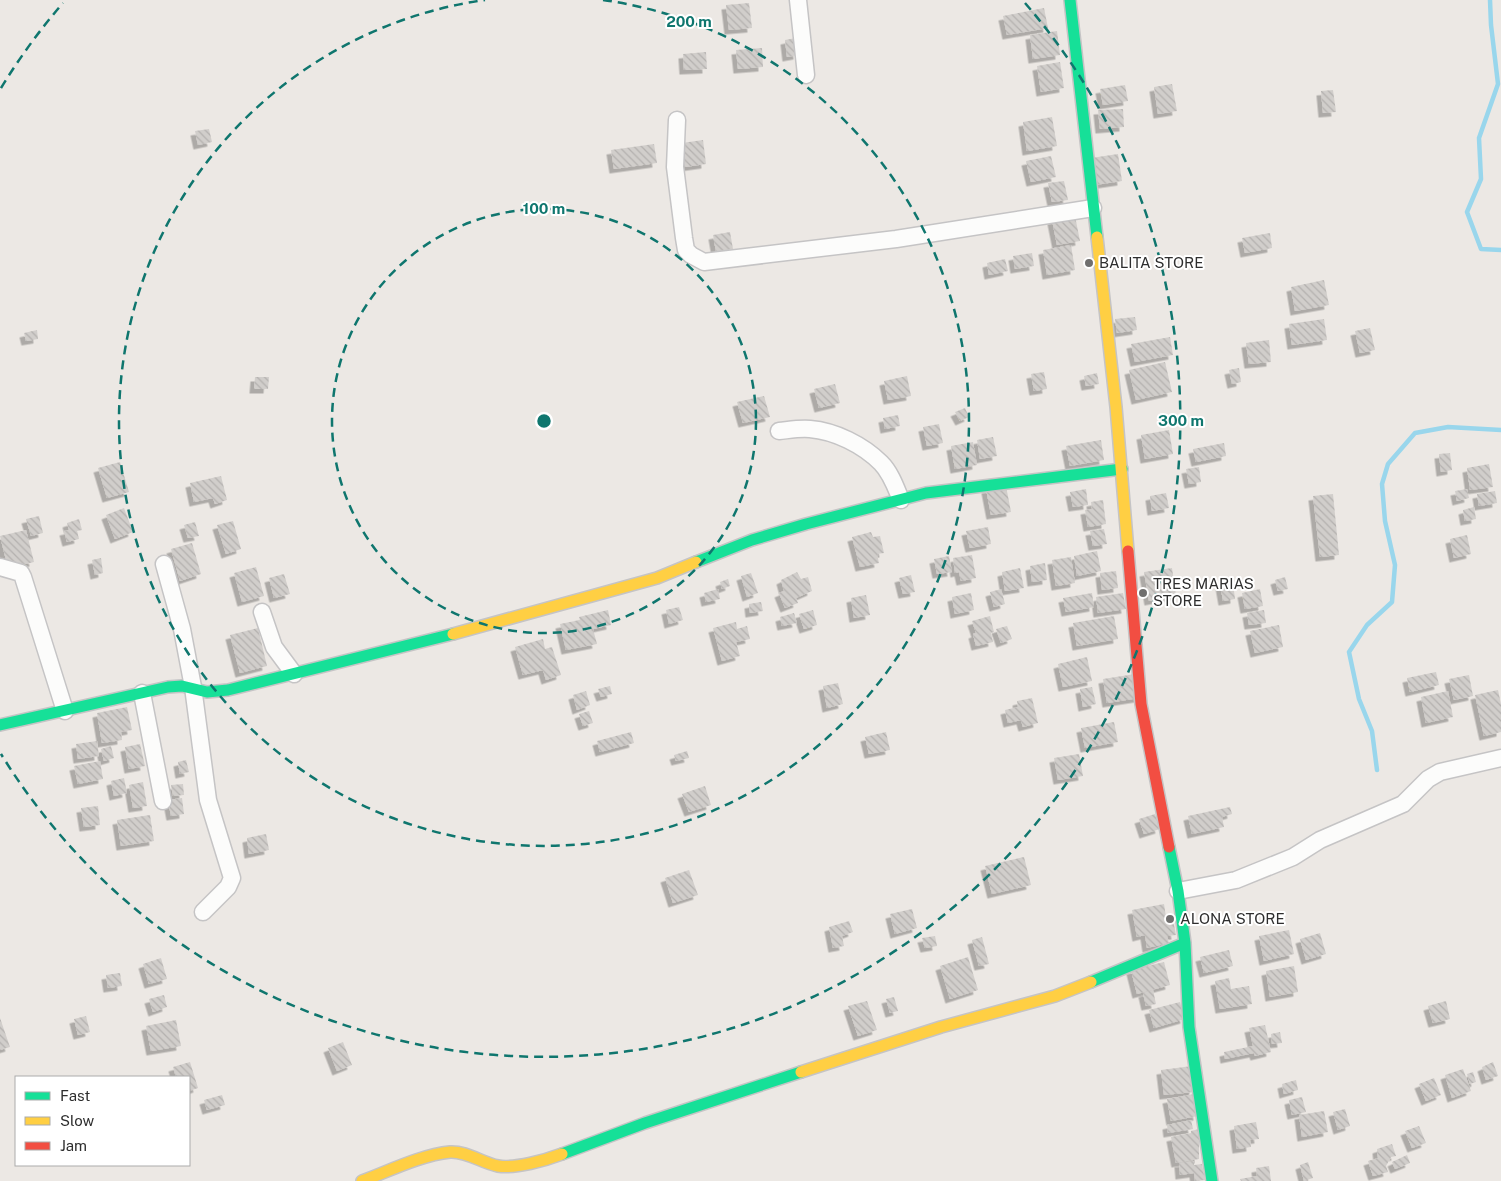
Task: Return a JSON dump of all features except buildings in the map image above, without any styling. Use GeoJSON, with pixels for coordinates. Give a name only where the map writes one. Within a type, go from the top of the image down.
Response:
{"type":"FeatureCollection","features":[{"type":"Feature","properties":{"kind":"street"},"geometry":{"type":"LineString","coordinates":[[798,0],[806,75]]}},
{"type":"Feature","properties":{"kind":"street"},"geometry":{"type":"LineString","coordinates":[[1070,0],[1122,469],[1140,704],[1178,891],[1185,943],[1189,1027],[1212,1181]]}},
{"type":"Feature","properties":{"kind":"street"},"geometry":{"type":"LineString","coordinates":[[677,120],[675,168],[686,250],[690,255],[704,262],[896,238],[1093,208]]}},
{"type":"Feature","properties":{"kind":"street"},"geometry":{"type":"LineString","coordinates":[[779,431],[808,428],[825,431],[857,444],[882,463],[891,477],[901,500]]}},
{"type":"Feature","properties":{"kind":"street"},"geometry":{"type":"LineString","coordinates":[[0,726],[168,687],[193,687],[207,692],[228,690],[294,674],[628,587],[657,578],[752,540],[926,493],[1122,469]]}},
{"type":"Feature","properties":{"kind":"street"},"geometry":{"type":"LineString","coordinates":[[164,564],[182,629],[193,687],[208,800],[232,878],[228,887],[203,912]]}},
{"type":"Feature","properties":{"kind":"street"},"geometry":{"type":"LineString","coordinates":[[0,567],[21,573],[23,577],[65,711]]}},
{"type":"Feature","properties":{"kind":"street"},"geometry":{"type":"LineString","coordinates":[[262,612],[274,648],[294,674]]}},
{"type":"Feature","properties":{"kind":"street"},"geometry":{"type":"LineString","coordinates":[[142,693],[163,801]]}},
{"type":"Feature","properties":{"kind":"street"},"geometry":{"type":"LineString","coordinates":[[1178,891],[1236,880],[1293,857],[1320,840],[1403,804],[1428,779],[1440,772],[1501,758]]}},
{"type":"Feature","properties":{"kind":"street"},"geometry":{"type":"LineString","coordinates":[[362,1181],[432,1156],[452,1152],[468,1155],[498,1166],[513,1166],[554,1157],[645,1123],[941,1027],[1055,996],[1185,943]]}},
{"type":"Feature","properties":{"kind":"waterway"},"geometry":{"type":"LineString","coordinates":[[1490,0],[1498,84],[1479,138],[1481,179],[1467,212],[1481,249],[1501,250]]}},
{"type":"Feature","properties":{"kind":"waterway"},"geometry":{"type":"LineString","coordinates":[[1377,770],[1372,731],[1359,699],[1349,652],[1367,625],[1392,602],[1395,565],[1385,521],[1382,484],[1388,464],[1415,433],[1448,427],[1501,430]]}},
{"type":"Feature","properties":{"kind":"traffic: fast"},"geometry":{"type":"LineString","coordinates":[[1070,0],[1097,237]]}},
{"type":"Feature","properties":{"kind":"traffic: fast"},"geometry":{"type":"LineString","coordinates":[[696,562],[752,540],[926,493],[1122,469]]}},
{"type":"Feature","properties":{"kind":"traffic: fast"},"geometry":{"type":"LineString","coordinates":[[0,725],[168,687],[182,686],[207,692],[228,690],[453,634]]}},
{"type":"Feature","properties":{"kind":"traffic: fast"},"geometry":{"type":"LineString","coordinates":[[1169,847],[1178,891],[1185,943],[1189,1027],[1212,1181]]}},
{"type":"Feature","properties":{"kind":"traffic: fast"},"geometry":{"type":"LineString","coordinates":[[1091,982],[1185,943]]}},
{"type":"Feature","properties":{"kind":"traffic: fast"},"geometry":{"type":"LineString","coordinates":[[562,1154],[645,1123],[801,1072]]}},
{"type":"Feature","properties":{"kind":"traffic: slow"},"geometry":{"type":"LineString","coordinates":[[1097,237],[1116,407],[1128,551]]}},
{"type":"Feature","properties":{"kind":"traffic: slow"},"geometry":{"type":"LineString","coordinates":[[453,634],[657,578],[696,562]]}},
{"type":"Feature","properties":{"kind":"traffic: slow"},"geometry":{"type":"LineString","coordinates":[[801,1072],[941,1027],[1055,996],[1091,982]]}},
{"type":"Feature","properties":{"kind":"traffic: slow"},"geometry":{"type":"LineString","coordinates":[[362,1181],[417,1160],[450,1152],[462,1153],[505,1167],[548,1159],[562,1154]]}},
{"type":"Feature","properties":{"kind":"traffic: jam"},"geometry":{"type":"LineString","coordinates":[[1128,551],[1141,704],[1169,847]]}},
{"type":"Feature","properties":{"kind":"place","name":"BALITA STORE"},"geometry":{"type":"Point","coordinates":[1089,263]}},
{"type":"Feature","properties":{"kind":"place","name":"TRES MARIAS STORE"},"geometry":{"type":"Point","coordinates":[1143,593]}},
{"type":"Feature","properties":{"kind":"place","name":"ALONA STORE"},"geometry":{"type":"Point","coordinates":[1170,919]}}]}
